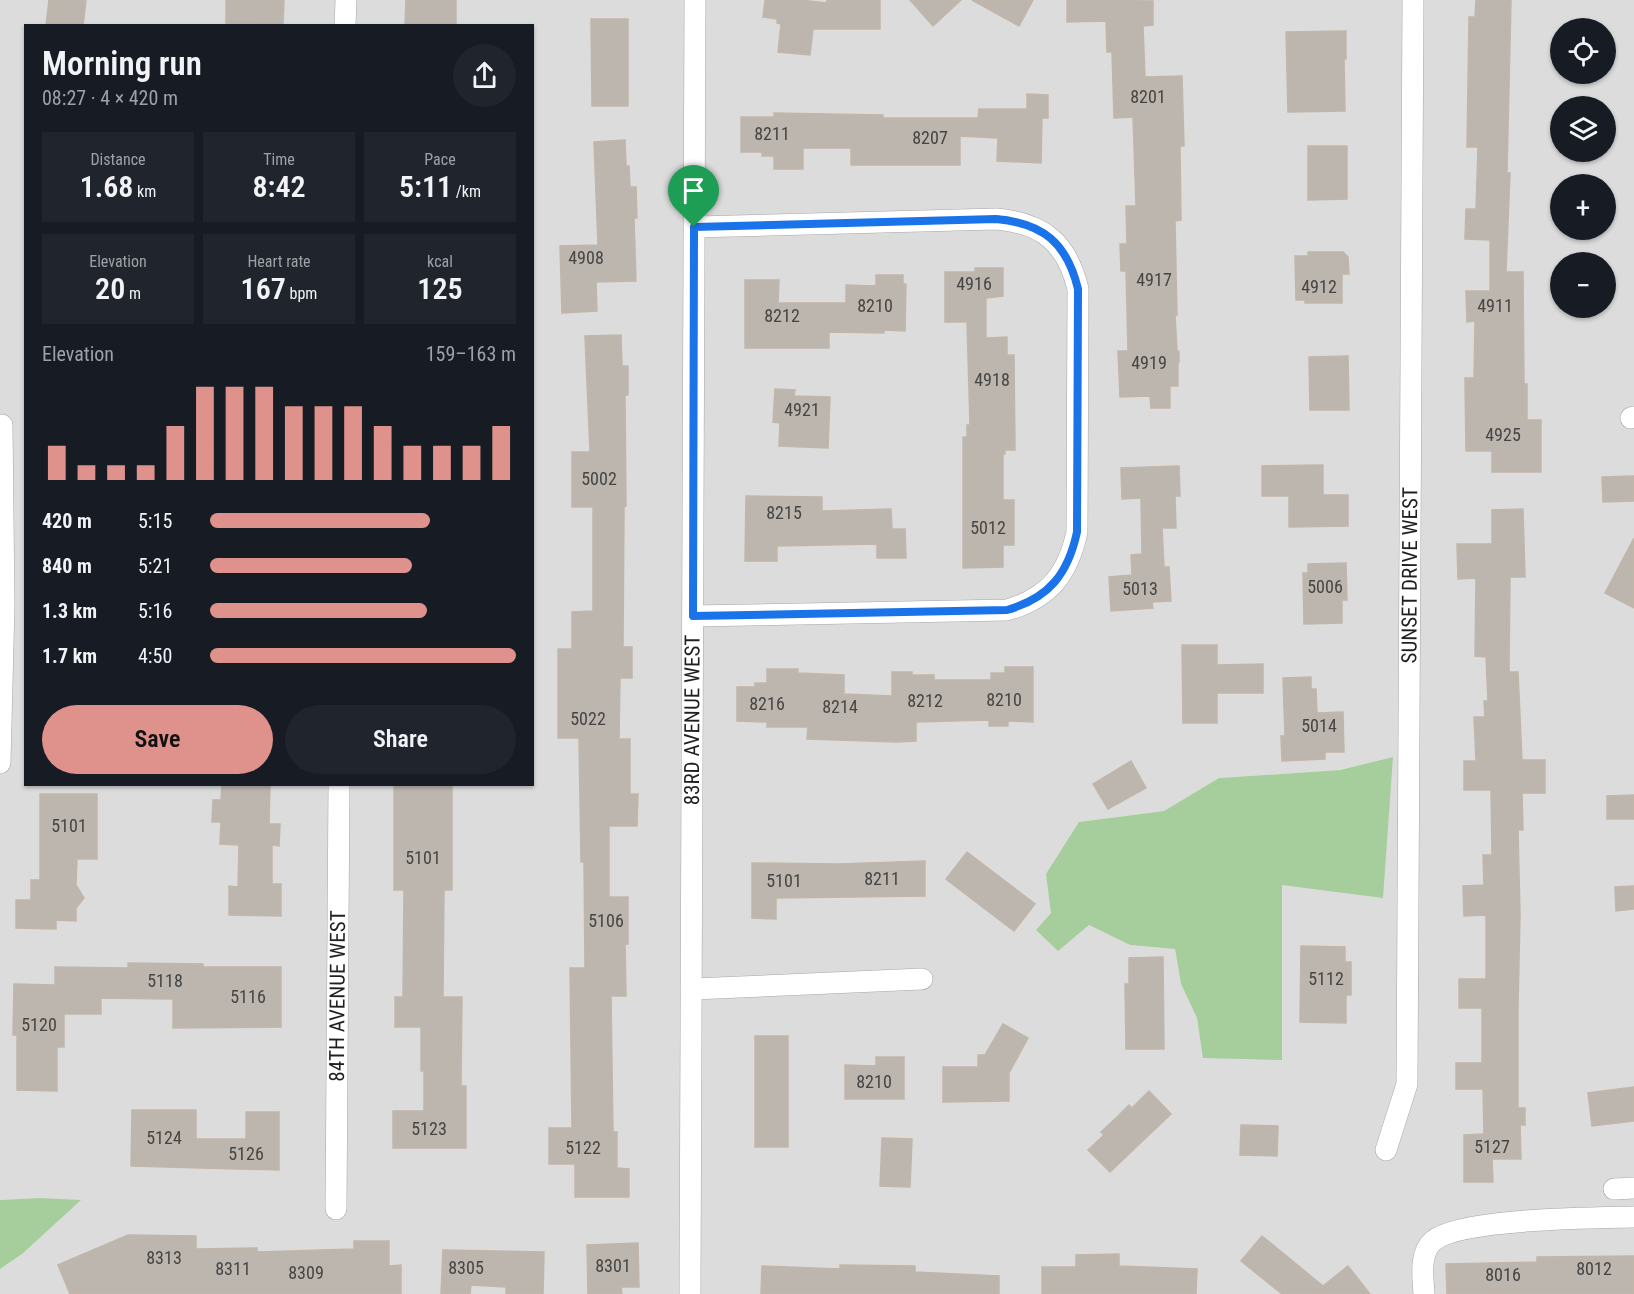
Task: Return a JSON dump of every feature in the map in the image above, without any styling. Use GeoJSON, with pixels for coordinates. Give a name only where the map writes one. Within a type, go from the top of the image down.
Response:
{"type":"FeatureCollection","features":[{"type":"Feature","properties":{"kind":"street"},"geometry":{"type":"LineString","coordinates":[[345,24],[346,0]]}},
{"type":"Feature","properties":{"kind":"street","name":"83RD AVENUE WEST"},"geometry":{"type":"LineString","coordinates":[[690,1294],[693,989],[695,0]]}},
{"type":"Feature","properties":{"kind":"street","name":"SUNSET DRIVE WEST"},"geometry":{"type":"LineString","coordinates":[[1386,1150],[1407,1084],[1413,0]]}},
{"type":"Feature","properties":{"kind":"street"},"geometry":{"type":"LineString","coordinates":[[693,616],[1007,610],[1022,606],[1041,595],[1058,580],[1072,554],[1077,532],[1078,289],[1073,270],[1063,250],[1051,238],[1034,227],[1016,220],[694,227]]}},
{"type":"Feature","properties":{"kind":"street"},"geometry":{"type":"LineString","coordinates":[[0,763],[2,425]]}},
{"type":"Feature","properties":{"kind":"street","name":"84TH AVENUE WEST"},"geometry":{"type":"LineString","coordinates":[[336,1209],[339,786]]}},
{"type":"Feature","properties":{"kind":"street"},"geometry":{"type":"LineString","coordinates":[[693,989],[922,979]]}},
{"type":"Feature","properties":{"kind":"street"},"geometry":{"type":"LineString","coordinates":[[1424,1294],[1425,1254],[1433,1241],[1454,1232],[1490,1224],[1634,1216]]}},
{"type":"Feature","properties":{"kind":"shaded area"},"geometry":{"type":"Polygon","coordinates":[[[0,0],[1634,0],[1634,1294],[0,1294],[0,1269],[22,1254],[39,1198],[0,1200],[0,0]],[[1393,757],[1340,770],[1219,778],[1164,811],[1080,822],[1051,913],[1037,930],[1089,925],[1130,945],[1175,949],[1181,984],[1197,1018],[1204,1058],[1282,885],[1393,757]]]}},
{"type":"Feature","properties":{"kind":"green space"},"geometry":{"type":"Polygon","coordinates":[[[1393,757],[1383,898],[1282,885],[1282,1060],[1203,1058],[1197,1018],[1181,984],[1175,949],[1130,945],[1089,925],[1058,951],[1036,930],[1051,913],[1046,874],[1079,822],[1164,811],[1219,778],[1340,770],[1393,757]]]}},
{"type":"Feature","properties":{"kind":"green space"},"geometry":{"type":"Polygon","coordinates":[[[39,1198],[81,1200],[22,1254],[0,1269],[0,1200],[39,1198]]]}},
{"type":"Feature","properties":{"kind":"building"},"geometry":{"type":"Polygon","coordinates":[[[49,0],[86,0],[83,24],[46,24],[49,0]]]}},
{"type":"Feature","properties":{"kind":"building"},"geometry":{"type":"Polygon","coordinates":[[[226,0],[284,0],[283,24],[226,23],[226,0]]]}},
{"type":"Feature","properties":{"kind":"building"},"geometry":{"type":"Polygon","coordinates":[[[406,0],[456,0],[456,24],[405,24],[406,0]]]}},
{"type":"Feature","properties":{"kind":"building"},"geometry":{"type":"Polygon","coordinates":[[[765,0],[827,3],[827,0],[880,0],[880,29],[813,29],[810,55],[778,52],[781,24],[777,23],[777,19],[763,17],[765,0]]]}},
{"type":"Feature","properties":{"kind":"building"},"geometry":{"type":"Polygon","coordinates":[[[910,0],[961,0],[933,26],[910,0]]]}},
{"type":"Feature","properties":{"kind":"building"},"geometry":{"type":"Polygon","coordinates":[[[972,0],[1033,0],[1019,26],[972,0]]]}},
{"type":"Feature","properties":{"kind":"building"},"geometry":{"type":"Polygon","coordinates":[[[1067,0],[1153,1],[1153,25],[1143,26],[1145,77],[1182,76],[1184,146],[1180,146],[1181,220],[1175,221],[1177,315],[1175,315],[1179,362],[1178,386],[1170,386],[1170,408],[1151,408],[1150,396],[1120,397],[1118,351],[1128,351],[1126,271],[1121,271],[1120,244],[1127,244],[1126,206],[1136,206],[1133,117],[1114,118],[1112,52],[1107,52],[1106,21],[1067,22],[1067,0]]]}},
{"type":"Feature","properties":{"kind":"building"},"geometry":{"type":"Polygon","coordinates":[[[1476,0],[1511,0],[1507,173],[1510,173],[1506,272],[1523,272],[1524,384],[1527,384],[1527,420],[1541,420],[1541,472],[1492,472],[1492,451],[1466,451],[1465,378],[1474,378],[1475,321],[1467,322],[1466,291],[1490,291],[1490,240],[1465,239],[1466,209],[1476,209],[1478,147],[1467,147],[1469,17],[1475,17],[1476,0]]]}},
{"type":"Feature","properties":{"kind":"building"},"geometry":{"type":"Polygon","coordinates":[[[591,19],[628,19],[628,106],[592,106],[591,19]]]}},
{"type":"Feature","properties":{"kind":"building"},"geometry":{"type":"Polygon","coordinates":[[[1346,31],[1345,111],[1288,112],[1286,32],[1346,31]]]}},
{"type":"Feature","properties":{"kind":"building"},"geometry":{"type":"Polygon","coordinates":[[[1027,94],[1048,95],[1048,118],[1042,118],[1041,163],[997,161],[998,138],[960,136],[960,165],[851,165],[851,148],[803,148],[803,169],[774,169],[774,156],[762,156],[762,152],[741,152],[741,117],[774,117],[774,113],[883,115],[883,118],[978,118],[979,109],[1027,109],[1027,94]]]}},
{"type":"Feature","properties":{"kind":"building"},"geometry":{"type":"Polygon","coordinates":[[[625,140],[630,187],[636,187],[637,218],[634,218],[636,281],[596,282],[597,311],[562,313],[560,246],[598,245],[594,142],[625,140]]]}},
{"type":"Feature","properties":{"kind":"building"},"geometry":{"type":"Polygon","coordinates":[[[1308,146],[1347,146],[1347,199],[1308,200],[1308,146]]]}},
{"type":"Feature","properties":{"kind":"building"},"geometry":{"type":"Polygon","coordinates":[[[1308,252],[1343,252],[1348,257],[1349,274],[1342,274],[1342,303],[1305,303],[1305,300],[1296,300],[1295,256],[1308,256],[1308,252]]]}},
{"type":"Feature","properties":{"kind":"building"},"geometry":{"type":"Polygon","coordinates":[[[975,268],[1003,268],[1003,296],[986,298],[986,338],[1007,337],[1007,355],[1014,355],[1015,450],[1005,450],[1003,454],[1003,500],[1014,500],[1014,545],[1003,545],[1003,567],[963,568],[963,437],[967,437],[967,425],[970,425],[967,322],[945,322],[945,272],[975,272],[975,268]]]}},
{"type":"Feature","properties":{"kind":"building"},"geometry":{"type":"Polygon","coordinates":[[[876,275],[903,275],[903,284],[906,284],[905,331],[829,332],[829,348],[745,348],[745,280],[779,280],[778,303],[846,303],[846,285],[876,286],[876,275]]]}},
{"type":"Feature","properties":{"kind":"building"},"geometry":{"type":"Polygon","coordinates":[[[621,335],[622,366],[628,366],[628,395],[625,395],[626,506],[624,507],[623,647],[632,647],[632,678],[620,678],[619,739],[630,739],[630,794],[638,794],[637,826],[609,826],[609,897],[628,897],[628,944],[625,944],[626,996],[611,996],[613,1132],[617,1132],[617,1168],[629,1169],[629,1197],[575,1197],[575,1164],[549,1164],[549,1128],[572,1128],[570,968],[585,968],[579,738],[558,738],[558,649],[572,649],[572,612],[593,611],[593,507],[572,507],[572,452],[590,452],[585,336],[621,335]]]}},
{"type":"Feature","properties":{"kind":"building"},"geometry":{"type":"Polygon","coordinates":[[[1348,356],[1349,410],[1310,410],[1309,357],[1348,356]]]}},
{"type":"Feature","properties":{"kind":"building"},"geometry":{"type":"Polygon","coordinates":[[[775,389],[795,390],[794,396],[830,397],[828,448],[779,446],[780,423],[773,422],[775,389]]]}},
{"type":"Feature","properties":{"kind":"building"},"geometry":{"type":"Polygon","coordinates":[[[1323,465],[1323,495],[1348,495],[1348,526],[1289,527],[1289,496],[1262,496],[1262,466],[1323,465]]]}},
{"type":"Feature","properties":{"kind":"building"},"geometry":{"type":"Polygon","coordinates":[[[1179,466],[1180,496],[1175,496],[1176,528],[1162,528],[1164,567],[1169,567],[1171,601],[1152,602],[1153,608],[1111,611],[1109,577],[1132,575],[1131,555],[1142,554],[1141,498],[1122,499],[1121,468],[1179,466]]]}},
{"type":"Feature","properties":{"kind":"building"},"geometry":{"type":"Polygon","coordinates":[[[1634,476],[1634,501],[1603,502],[1602,477],[1634,476]]]}},
{"type":"Feature","properties":{"kind":"building"},"geometry":{"type":"Polygon","coordinates":[[[746,496],[822,497],[822,511],[891,509],[892,529],[905,529],[906,558],[877,558],[877,544],[777,546],[777,561],[745,561],[746,496]]]}},
{"type":"Feature","properties":{"kind":"building"},"geometry":{"type":"Polygon","coordinates":[[[1523,509],[1525,577],[1510,577],[1509,672],[1518,672],[1522,760],[1545,760],[1545,793],[1522,793],[1523,830],[1518,830],[1520,914],[1518,1108],[1525,1108],[1525,1125],[1520,1125],[1521,1159],[1492,1159],[1493,1182],[1464,1182],[1464,1135],[1484,1134],[1483,1089],[1456,1089],[1456,1063],[1482,1063],[1482,1008],[1459,1008],[1459,979],[1486,979],[1486,915],[1464,916],[1463,886],[1484,885],[1483,855],[1492,855],[1491,790],[1464,790],[1464,761],[1476,761],[1474,717],[1485,717],[1484,701],[1488,701],[1486,657],[1475,656],[1476,578],[1458,579],[1457,544],[1492,544],[1492,510],[1523,509]]]}},
{"type":"Feature","properties":{"kind":"building"},"geometry":{"type":"Polygon","coordinates":[[[1634,538],[1634,608],[1605,593],[1634,538]]]}},
{"type":"Feature","properties":{"kind":"building"},"geometry":{"type":"Polygon","coordinates":[[[1346,563],[1347,600],[1342,600],[1342,623],[1304,624],[1303,573],[1308,573],[1308,564],[1346,563]]]}},
{"type":"Feature","properties":{"kind":"building"},"geometry":{"type":"Polygon","coordinates":[[[1182,645],[1217,645],[1217,665],[1263,664],[1263,693],[1217,693],[1217,723],[1183,723],[1182,645]]]}},
{"type":"Feature","properties":{"kind":"building"},"geometry":{"type":"Polygon","coordinates":[[[1005,667],[1033,667],[1033,722],[1008,721],[1008,726],[989,726],[989,720],[916,722],[916,741],[896,742],[807,739],[808,727],[767,727],[767,722],[737,721],[737,687],[755,687],[755,683],[767,683],[767,669],[798,669],[798,673],[844,675],[844,694],[892,696],[892,672],[934,675],[934,680],[991,680],[991,673],[1005,673],[1005,667]]]}},
{"type":"Feature","properties":{"kind":"building"},"geometry":{"type":"Polygon","coordinates":[[[1311,677],[1311,689],[1316,689],[1317,713],[1343,712],[1344,752],[1325,752],[1325,759],[1282,761],[1281,736],[1285,736],[1283,678],[1311,677]]]}},
{"type":"Feature","properties":{"kind":"building"},"geometry":{"type":"Polygon","coordinates":[[[1131,761],[1146,788],[1108,809],[1093,784],[1131,761]]]}},
{"type":"Feature","properties":{"kind":"building"},"geometry":{"type":"Polygon","coordinates":[[[222,786],[270,786],[269,824],[280,824],[279,846],[272,845],[272,884],[281,884],[281,916],[229,915],[229,886],[238,887],[239,845],[220,844],[221,822],[212,822],[213,800],[221,800],[222,786]]]}},
{"type":"Feature","properties":{"kind":"building"},"geometry":{"type":"Polygon","coordinates":[[[394,786],[452,786],[452,890],[444,890],[443,997],[462,997],[461,1086],[466,1086],[466,1148],[393,1148],[393,1111],[424,1111],[421,1027],[395,1027],[395,997],[403,997],[404,890],[394,890],[394,786]]]}},
{"type":"Feature","properties":{"kind":"building"},"geometry":{"type":"Polygon","coordinates":[[[40,794],[97,794],[97,859],[77,859],[76,885],[84,898],[76,908],[76,921],[56,920],[56,929],[16,928],[16,900],[31,900],[31,880],[40,880],[40,794]]]}},
{"type":"Feature","properties":{"kind":"building"},"geometry":{"type":"Polygon","coordinates":[[[1634,795],[1634,819],[1607,819],[1607,796],[1634,795]]]}},
{"type":"Feature","properties":{"kind":"building"},"geometry":{"type":"Polygon","coordinates":[[[967,852],[1035,904],[1014,931],[946,879],[967,852]]]}},
{"type":"Feature","properties":{"kind":"building"},"geometry":{"type":"Polygon","coordinates":[[[925,861],[925,896],[776,898],[776,919],[752,918],[752,863],[839,864],[925,861]]]}},
{"type":"Feature","properties":{"kind":"building"},"geometry":{"type":"Polygon","coordinates":[[[1634,886],[1634,909],[1616,911],[1615,887],[1634,886]]]}},
{"type":"Feature","properties":{"kind":"building"},"geometry":{"type":"Polygon","coordinates":[[[1301,946],[1345,947],[1345,962],[1351,962],[1351,995],[1346,995],[1346,1023],[1300,1022],[1301,946]]]}},
{"type":"Feature","properties":{"kind":"building"},"geometry":{"type":"Polygon","coordinates":[[[1163,957],[1164,1049],[1126,1049],[1125,984],[1129,984],[1129,958],[1163,957]]]}},
{"type":"Feature","properties":{"kind":"building"},"geometry":{"type":"Polygon","coordinates":[[[128,963],[203,964],[203,967],[281,967],[281,1027],[173,1028],[173,999],[101,998],[101,1014],[64,1014],[64,1047],[57,1047],[57,1091],[17,1090],[17,1035],[13,1035],[14,984],[55,985],[55,967],[128,968],[128,963]]]}},
{"type":"Feature","properties":{"kind":"building"},"geometry":{"type":"Polygon","coordinates":[[[1003,1024],[1028,1038],[1009,1073],[1009,1101],[943,1102],[943,1067],[978,1067],[978,1055],[985,1055],[1003,1024]]]}},
{"type":"Feature","properties":{"kind":"building"},"geometry":{"type":"Polygon","coordinates":[[[755,1036],[788,1036],[788,1147],[755,1147],[755,1036]]]}},
{"type":"Feature","properties":{"kind":"building"},"geometry":{"type":"Polygon","coordinates":[[[876,1057],[904,1057],[904,1099],[845,1099],[845,1065],[876,1066],[876,1057]]]}},
{"type":"Feature","properties":{"kind":"building"},"geometry":{"type":"Polygon","coordinates":[[[1634,1087],[1634,1121],[1592,1126],[1588,1093],[1634,1087]]]}},
{"type":"Feature","properties":{"kind":"building"},"geometry":{"type":"Polygon","coordinates":[[[1149,1091],[1171,1114],[1110,1172],[1088,1150],[1104,1135],[1101,1132],[1129,1105],[1132,1108],[1149,1091]]]}},
{"type":"Feature","properties":{"kind":"building"},"geometry":{"type":"Polygon","coordinates":[[[132,1110],[196,1110],[196,1139],[246,1139],[246,1112],[279,1112],[279,1170],[131,1166],[132,1110]]]}},
{"type":"Feature","properties":{"kind":"building"},"geometry":{"type":"Polygon","coordinates":[[[1241,1125],[1278,1126],[1277,1156],[1240,1155],[1241,1125]]]}},
{"type":"Feature","properties":{"kind":"building"},"geometry":{"type":"Polygon","coordinates":[[[882,1138],[912,1139],[910,1187],[880,1186],[882,1138]]]}},
{"type":"Feature","properties":{"kind":"building"},"geometry":{"type":"Polygon","coordinates":[[[128,1235],[196,1236],[196,1249],[257,1248],[257,1252],[354,1249],[354,1241],[389,1241],[389,1266],[401,1265],[401,1294],[70,1294],[58,1265],[128,1235]]]}},
{"type":"Feature","properties":{"kind":"building"},"geometry":{"type":"Polygon","coordinates":[[[1262,1236],[1323,1286],[1348,1266],[1370,1294],[1282,1294],[1241,1261],[1262,1236]]]}},
{"type":"Feature","properties":{"kind":"building"},"geometry":{"type":"Polygon","coordinates":[[[638,1243],[639,1287],[621,1287],[622,1294],[588,1294],[587,1245],[638,1243]]]}},
{"type":"Feature","properties":{"kind":"building"},"geometry":{"type":"Polygon","coordinates":[[[443,1250],[544,1252],[543,1294],[506,1294],[506,1287],[471,1285],[470,1294],[441,1294],[443,1250]]]}},
{"type":"Feature","properties":{"kind":"building"},"geometry":{"type":"Polygon","coordinates":[[[1119,1254],[1119,1266],[1197,1269],[1196,1294],[1042,1294],[1042,1267],[1076,1267],[1076,1255],[1119,1254]]]}},
{"type":"Feature","properties":{"kind":"building"},"geometry":{"type":"Polygon","coordinates":[[[1634,1256],[1634,1294],[1447,1294],[1446,1264],[1537,1262],[1537,1257],[1634,1256]]]}},
{"type":"Feature","properties":{"kind":"building"},"geometry":{"type":"Polygon","coordinates":[[[840,1265],[915,1266],[915,1272],[999,1276],[999,1294],[761,1294],[762,1266],[840,1269],[840,1265]]]}},
{"type":"Feature","properties":{"kind":"route"},"geometry":{"type":"LineString","coordinates":[[996,219],[1016,220],[1034,227],[1051,238],[1063,250],[1073,270],[1078,289],[1077,532],[1072,554],[1058,580],[1041,595],[1022,606],[1007,610],[693,616],[694,227],[996,219]]}}]}
